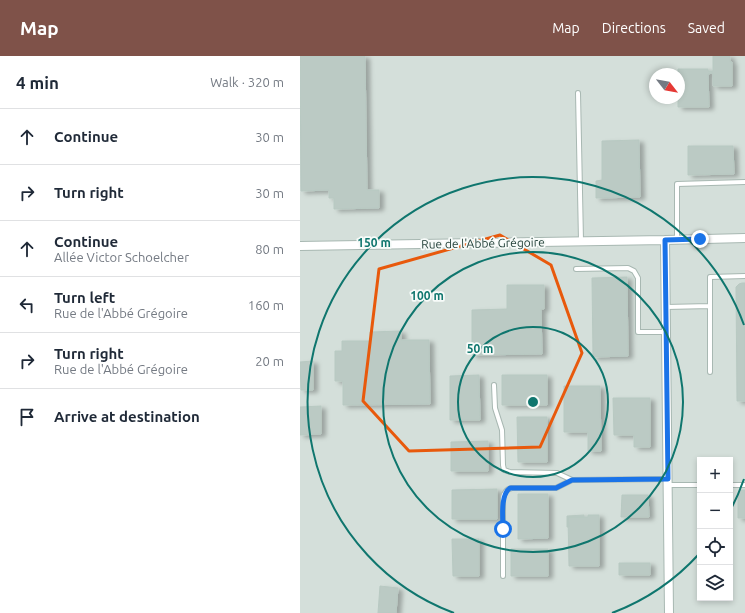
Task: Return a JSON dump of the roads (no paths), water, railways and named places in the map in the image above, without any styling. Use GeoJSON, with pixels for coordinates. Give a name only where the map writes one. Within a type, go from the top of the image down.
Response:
{"type":"FeatureCollection","features":[{"type":"Feature","properties":{"kind":"street","name":"Rue de l'Abbé Grégoire"},"geometry":{"type":"LineString","coordinates":[[300,246],[745,238]]}},
{"type":"Feature","properties":{"kind":"street"},"geometry":{"type":"LineString","coordinates":[[665,240],[669,613]]}},
{"type":"Feature","properties":{"kind":"lane"},"geometry":{"type":"LineString","coordinates":[[578,93],[581,241]]}},
{"type":"Feature","properties":{"kind":"lane"},"geometry":{"type":"LineString","coordinates":[[677,239],[677,184],[745,182]]}},
{"type":"Feature","properties":{"kind":"lane"},"geometry":{"type":"LineString","coordinates":[[576,270],[628,268],[634,271],[638,278],[638,332],[666,332]]}},
{"type":"Feature","properties":{"kind":"lane"},"geometry":{"type":"LineString","coordinates":[[710,372],[710,277],[745,276]]}},
{"type":"Feature","properties":{"kind":"lane"},"geometry":{"type":"LineString","coordinates":[[666,307],[710,306]]}},
{"type":"Feature","properties":{"kind":"lane"},"geometry":{"type":"LineString","coordinates":[[494,385],[495,408],[502,430],[504,470],[510,472],[557,473],[572,480],[668,482],[697,485]]}},
{"type":"Feature","properties":{"kind":"lane"},"geometry":{"type":"LineString","coordinates":[[503,576],[503,498],[507,490],[512,488],[556,488],[572,480]]}},
{"type":"Feature","properties":{"kind":"lane"},"geometry":{"type":"LineString","coordinates":[[733,485],[745,485]]}}]}
